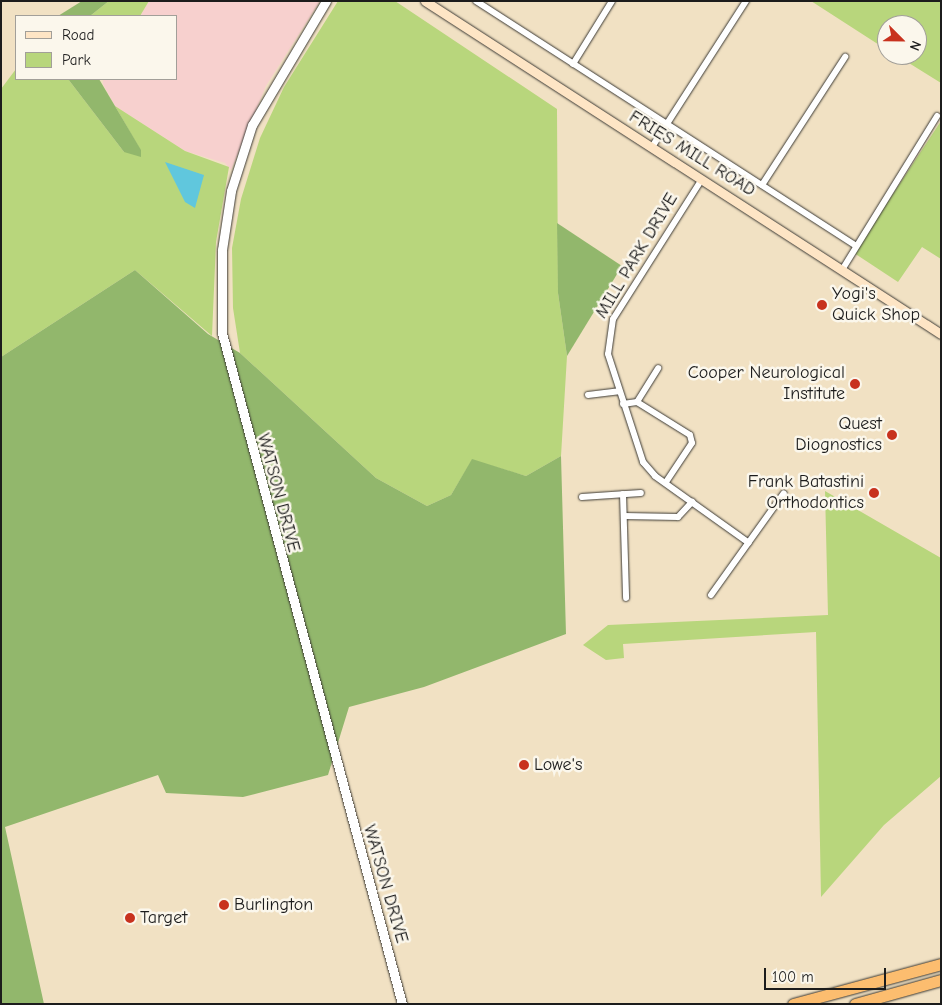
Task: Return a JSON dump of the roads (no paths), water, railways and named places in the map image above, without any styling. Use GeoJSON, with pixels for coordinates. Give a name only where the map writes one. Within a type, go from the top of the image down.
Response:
{"type":"FeatureCollection","features":[{"type":"Feature","properties":{"kind":"highway"},"geometry":{"type":"LineString","coordinates":[[794,1004],[814,1001],[941,964]]}},
{"type":"Feature","properties":{"kind":"highway"},"geometry":{"type":"LineString","coordinates":[[855,1004],[941,980]]}},
{"type":"Feature","properties":{"kind":"main road","name":"FRIES MILL ROAD"},"geometry":{"type":"LineString","coordinates":[[425,1],[941,334]]}},
{"type":"Feature","properties":{"kind":"street","name":"WATSON DRIVE"},"geometry":{"type":"LineString","coordinates":[[326,1],[252,125],[231,191],[222,250],[222,333],[402,1004]]}},
{"type":"Feature","properties":{"kind":"street"},"geometry":{"type":"LineString","coordinates":[[572,64],[612,1]]}},
{"type":"Feature","properties":{"kind":"street"},"geometry":{"type":"LineString","coordinates":[[652,147],[746,1]]}},
{"type":"Feature","properties":{"kind":"street"},"geometry":{"type":"LineString","coordinates":[[478,2],[855,245]]}},
{"type":"Feature","properties":{"kind":"street"},"geometry":{"type":"LineString","coordinates":[[762,185],[845,57]]}},
{"type":"Feature","properties":{"kind":"street"},"geometry":{"type":"LineString","coordinates":[[842,270],[855,245],[937,116]]}},
{"type":"Feature","properties":{"kind":"street","name":"MILL PARK DRIVE"},"geometry":{"type":"LineString","coordinates":[[702,178],[613,319],[608,354],[639,455],[666,482],[749,543]]}},
{"type":"Feature","properties":{"kind":"street"},"geometry":{"type":"LineString","coordinates":[[637,402],[658,368]]}},
{"type":"Feature","properties":{"kind":"street"},"geometry":{"type":"LineString","coordinates":[[588,395],[619,391]]}},
{"type":"Feature","properties":{"kind":"street"},"geometry":{"type":"LineString","coordinates":[[623,404],[637,402],[690,435],[692,443],[666,482]]}},
{"type":"Feature","properties":{"kind":"street"},"geometry":{"type":"LineString","coordinates":[[582,497],[641,493]]}},
{"type":"Feature","properties":{"kind":"street"},"geometry":{"type":"LineString","coordinates":[[711,595],[784,493]]}},
{"type":"Feature","properties":{"kind":"street"},"geometry":{"type":"LineString","coordinates":[[623,494],[626,598]]}},
{"type":"Feature","properties":{"kind":"street"},"geometry":{"type":"LineString","coordinates":[[624,516],[678,517],[692,502]]}},
{"type":"Feature","properties":{"kind":"water"},"geometry":{"type":"Polygon","coordinates":[[[165,162],[204,175],[195,208],[185,202],[165,162]]]}},
{"type":"Feature","properties":{"kind":"place","name":"Yogi's Quick Shop"},"geometry":{"type":"Point","coordinates":[822,305]}},
{"type":"Feature","properties":{"kind":"place","name":"Cooper Neurological Institute"},"geometry":{"type":"Point","coordinates":[855,384]}},
{"type":"Feature","properties":{"kind":"place","name":"Quest Diognostics"},"geometry":{"type":"Point","coordinates":[892,435]}},
{"type":"Feature","properties":{"kind":"place","name":"Frank Batastini Orthodontics"},"geometry":{"type":"Point","coordinates":[874,493]}},
{"type":"Feature","properties":{"kind":"place","name":"Lowe's"},"geometry":{"type":"Point","coordinates":[524,765]}},
{"type":"Feature","properties":{"kind":"place","name":"Burlington"},"geometry":{"type":"Point","coordinates":[224,905]}},
{"type":"Feature","properties":{"kind":"place","name":"Target"},"geometry":{"type":"Point","coordinates":[130,918]}}]}
